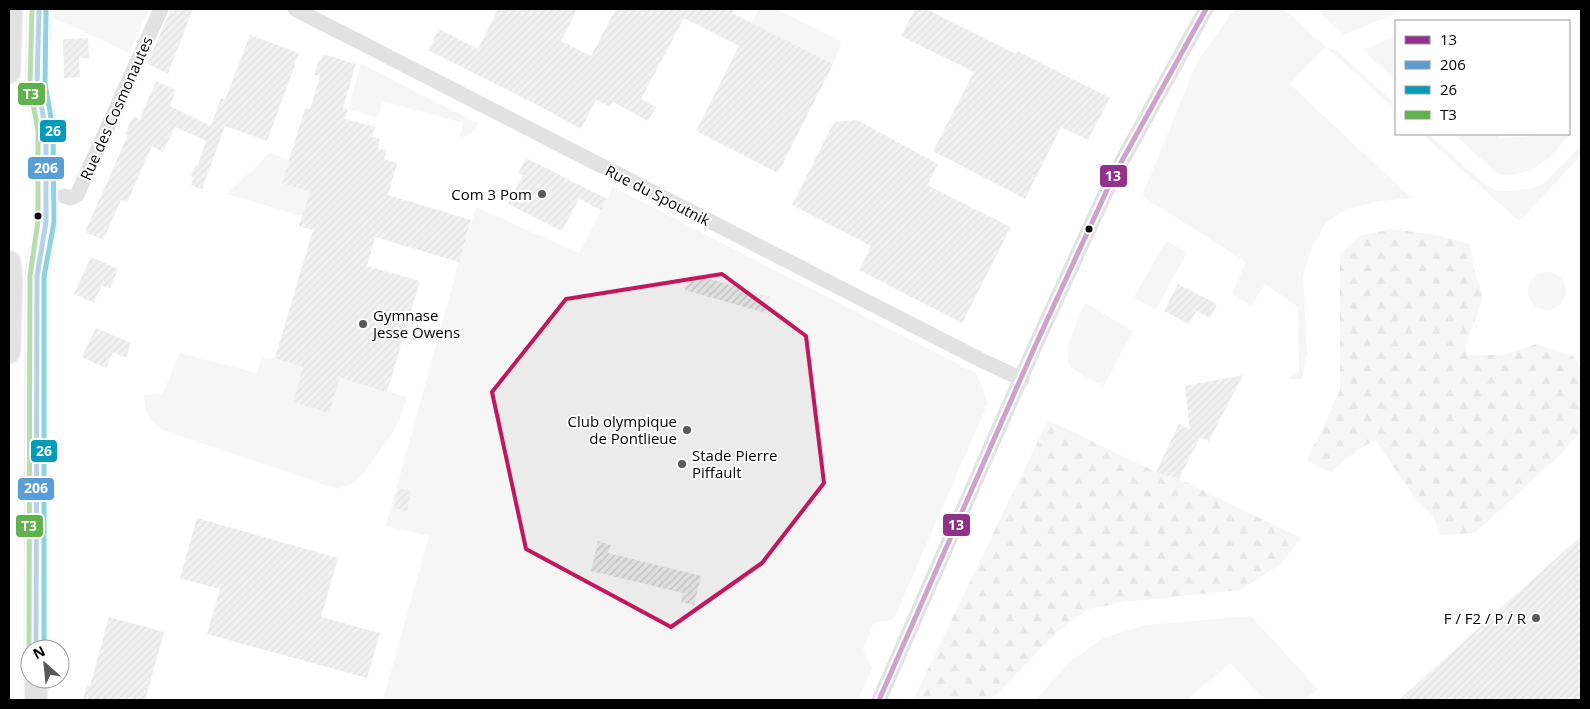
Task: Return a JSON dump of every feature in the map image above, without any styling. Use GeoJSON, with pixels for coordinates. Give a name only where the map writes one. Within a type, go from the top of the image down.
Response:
{"type":"FeatureCollection","features":[{"type":"Feature","properties":{"kind":"main road"},"geometry":{"type":"LineString","coordinates":[[9,72],[11,9]]}},
{"type":"Feature","properties":{"kind":"main road"},"geometry":{"type":"LineString","coordinates":[[36,639],[37,276],[46,222],[46,130],[37,85],[40,9]]}},
{"type":"Feature","properties":{"kind":"main road"},"geometry":{"type":"LineString","coordinates":[[9,262],[11,280],[9,352]]}},
{"type":"Feature","properties":{"kind":"street","name":"Rue des Cosmonautes"},"geometry":{"type":"LineString","coordinates":[[64,196],[70,198],[77,195],[161,9]]}},
{"type":"Feature","properties":{"kind":"street","name":"Rue du Spoutnik"},"geometry":{"type":"LineString","coordinates":[[296,9],[983,361],[1022,379]]}},
{"type":"Feature","properties":{"kind":"street"},"geometry":{"type":"LineString","coordinates":[[879,700],[1113,177],[1206,9]]}},
{"type":"Feature","properties":{"kind":"highlighted area"},"geometry":{"type":"Polygon","coordinates":[[[722,274],[806,336],[824,483],[762,563],[671,627],[526,549],[492,392],[566,299],[722,274]]]}},
{"type":"Feature","properties":{"kind":"green space"},"geometry":{"type":"Polygon","coordinates":[[[54,9],[149,9],[129,53],[54,18],[54,9]]]}},
{"type":"Feature","properties":{"kind":"green space"},"geometry":{"type":"Polygon","coordinates":[[[759,9],[777,9],[840,41],[841,45],[833,64],[751,23],[759,9]]]}},
{"type":"Feature","properties":{"kind":"green space"},"geometry":{"type":"Polygon","coordinates":[[[1235,9],[1284,9],[1326,47],[1290,84],[1411,198],[1375,202],[1344,210],[1325,224],[1311,250],[1303,276],[1307,353],[1302,379],[1287,379],[1299,371],[1298,307],[1265,284],[1251,306],[1232,293],[1246,262],[1142,196],[1197,62],[1235,9]]]}},
{"type":"Feature","properties":{"kind":"green space"},"geometry":{"type":"Polygon","coordinates":[[[1317,9],[1406,9],[1344,35],[1317,9]]]}},
{"type":"Feature","properties":{"kind":"green space"},"geometry":{"type":"Polygon","coordinates":[[[1395,36],[1395,80],[1363,50],[1395,36]]]}},
{"type":"Feature","properties":{"kind":"green space"},"geometry":{"type":"Polygon","coordinates":[[[1326,47],[1336,50],[1395,103],[1395,109],[1326,47]]]}},
{"type":"Feature","properties":{"kind":"green space"},"geometry":{"type":"Polygon","coordinates":[[[361,64],[478,123],[469,135],[460,137],[463,123],[383,101],[377,118],[348,109],[361,64]]]}},
{"type":"Feature","properties":{"kind":"green space"},"geometry":{"type":"Polygon","coordinates":[[[1423,135],[1430,135],[1483,183],[1498,191],[1533,188],[1546,182],[1581,145],[1581,156],[1519,221],[1423,135]]]}},
{"type":"Feature","properties":{"kind":"green space"},"geometry":{"type":"Polygon","coordinates":[[[1455,135],[1496,135],[1501,139],[1537,135],[1570,135],[1554,153],[1541,164],[1524,172],[1506,175],[1495,172],[1455,135]]]}},
{"type":"Feature","properties":{"kind":"green space"},"geometry":{"type":"Polygon","coordinates":[[[270,153],[289,160],[282,182],[310,192],[302,216],[227,194],[270,153]]]}},
{"type":"Feature","properties":{"kind":"green space","name":"Stade Pierre Piffault"},"geometry":{"type":"Polygon","coordinates":[[[613,187],[977,374],[988,403],[894,619],[874,623],[863,649],[872,668],[858,700],[383,700],[429,536],[386,526],[476,207],[579,253],[613,187]]]}},
{"type":"Feature","properties":{"kind":"green space"},"geometry":{"type":"Polygon","coordinates":[[[1391,229],[1436,235],[1470,244],[1473,266],[1483,298],[1465,347],[1468,355],[1502,355],[1536,344],[1573,356],[1581,369],[1581,431],[1561,454],[1475,533],[1441,535],[1432,515],[1416,499],[1375,440],[1357,450],[1331,472],[1307,461],[1340,390],[1340,254],[1359,236],[1391,229]]]}},
{"type":"Feature","properties":{"kind":"green space"},"geometry":{"type":"Polygon","coordinates":[[[1166,241],[1187,252],[1156,310],[1134,297],[1166,241]]]}},
{"type":"Feature","properties":{"kind":"green space"},"geometry":{"type":"Polygon","coordinates":[[[1547,272],[1561,277],[1566,291],[1561,305],[1547,310],[1533,305],[1528,291],[1533,277],[1547,272]]]}},
{"type":"Feature","properties":{"kind":"green space"},"geometry":{"type":"Polygon","coordinates":[[[1085,303],[1133,331],[1104,386],[1077,372],[1069,363],[1068,356],[1071,337],[1085,303]]]}},
{"type":"Feature","properties":{"kind":"green space"},"geometry":{"type":"Polygon","coordinates":[[[180,353],[256,373],[262,358],[275,358],[303,367],[293,402],[329,413],[340,378],[407,397],[392,434],[363,474],[352,484],[337,489],[163,430],[153,423],[146,412],[144,395],[162,394],[180,353]]]}},
{"type":"Feature","properties":{"kind":"green space"},"geometry":{"type":"Polygon","coordinates":[[[1048,420],[1156,472],[1179,479],[1301,538],[1280,565],[1240,590],[1123,602],[1087,610],[1057,632],[991,700],[913,700],[1048,420]]]}},
{"type":"Feature","properties":{"kind":"green space"},"geometry":{"type":"Polygon","coordinates":[[[1251,616],[1318,689],[1304,700],[1265,700],[1230,663],[1187,700],[1035,700],[1072,660],[1103,638],[1145,625],[1251,616]]]}},
{"type":"Feature","properties":{"kind":"building"},"geometry":{"type":"Polygon","coordinates":[[[171,9],[193,9],[168,74],[147,64],[171,9]]]}},
{"type":"Feature","properties":{"kind":"building"},"geometry":{"type":"Polygon","coordinates":[[[498,9],[577,9],[561,41],[591,56],[616,9],[734,9],[732,13],[833,64],[778,173],[696,131],[739,46],[684,18],[641,99],[656,107],[648,121],[613,102],[610,107],[596,100],[581,129],[428,50],[439,29],[478,49],[498,9]]]}},
{"type":"Feature","properties":{"kind":"building"},"geometry":{"type":"Polygon","coordinates":[[[915,9],[926,9],[1016,54],[1017,51],[1110,98],[1088,140],[1061,127],[1025,199],[933,151],[974,72],[901,36],[915,9]]]}},
{"type":"Feature","properties":{"kind":"building"},"geometry":{"type":"Polygon","coordinates":[[[250,35],[299,53],[267,141],[225,126],[202,189],[191,185],[194,178],[191,176],[195,166],[198,165],[206,141],[175,127],[163,152],[152,146],[127,202],[121,200],[103,240],[85,232],[128,135],[125,134],[133,116],[140,119],[156,81],[176,90],[170,106],[211,126],[221,98],[225,100],[250,35]]]}},
{"type":"Feature","properties":{"kind":"building"},"geometry":{"type":"Polygon","coordinates":[[[88,38],[89,58],[79,58],[80,77],[64,78],[63,39],[88,38]]]}},
{"type":"Feature","properties":{"kind":"building"},"geometry":{"type":"Polygon","coordinates":[[[323,54],[356,64],[343,108],[348,109],[345,119],[375,127],[372,137],[380,139],[378,148],[386,151],[384,159],[397,163],[388,195],[471,220],[459,262],[375,237],[367,266],[420,281],[387,392],[340,378],[329,413],[293,402],[303,367],[275,358],[313,230],[299,226],[310,192],[282,183],[305,108],[310,109],[320,76],[314,75],[323,54]]]}},
{"type":"Feature","properties":{"kind":"building"},"geometry":{"type":"Polygon","coordinates":[[[857,120],[938,164],[927,185],[1011,227],[962,323],[859,270],[871,246],[792,205],[834,122],[857,120]]]}},
{"type":"Feature","properties":{"kind":"building"},"geometry":{"type":"Polygon","coordinates":[[[526,158],[607,199],[601,210],[579,199],[562,231],[508,204],[523,175],[518,173],[526,158]]]}},
{"type":"Feature","properties":{"kind":"building"},"geometry":{"type":"Polygon","coordinates":[[[91,257],[118,269],[110,288],[102,285],[94,303],[74,294],[91,257]]]}},
{"type":"Feature","properties":{"kind":"building"},"geometry":{"type":"Polygon","coordinates":[[[690,273],[771,297],[766,313],[685,290],[690,273]]]}},
{"type":"Feature","properties":{"kind":"building"},"geometry":{"type":"Polygon","coordinates":[[[1178,284],[1217,304],[1210,318],[1196,311],[1189,324],[1164,311],[1178,284]]]}},
{"type":"Feature","properties":{"kind":"building"},"geometry":{"type":"Polygon","coordinates":[[[96,328],[131,343],[126,358],[113,352],[106,368],[82,357],[96,328]]]}},
{"type":"Feature","properties":{"kind":"building"},"geometry":{"type":"Polygon","coordinates":[[[1243,375],[1209,441],[1200,437],[1179,479],[1156,472],[1179,424],[1190,430],[1185,386],[1243,375]]]}},
{"type":"Feature","properties":{"kind":"building"},"geometry":{"type":"Polygon","coordinates":[[[399,488],[411,491],[407,511],[394,508],[399,488]]]}},
{"type":"Feature","properties":{"kind":"building"},"geometry":{"type":"Polygon","coordinates":[[[197,518],[338,558],[321,617],[380,633],[367,678],[207,634],[220,589],[180,578],[197,518]]]}},
{"type":"Feature","properties":{"kind":"building","name":"F / F2 / P / R"},"geometry":{"type":"Polygon","coordinates":[[[1581,536],[1581,700],[1399,700],[1581,536]]]}},
{"type":"Feature","properties":{"kind":"building"},"geometry":{"type":"Polygon","coordinates":[[[598,541],[611,545],[608,553],[701,576],[694,605],[681,602],[683,593],[591,571],[598,541]]]}},
{"type":"Feature","properties":{"kind":"building"},"geometry":{"type":"Polygon","coordinates":[[[109,617],[164,632],[145,700],[83,700],[87,685],[90,686],[109,617]]]}},
{"type":"Feature","properties":{"kind":"transit line","name":"T3"},"geometry":{"type":"LineString","coordinates":[[29,639],[30,276],[38,221],[38,131],[30,86],[32,9]]}},
{"type":"Feature","properties":{"kind":"transit line","name":"206"},"geometry":{"type":"LineString","coordinates":[[36,639],[37,276],[46,222],[46,130],[37,85],[39,9]]}},
{"type":"Feature","properties":{"kind":"transit line","name":"26"},"geometry":{"type":"LineString","coordinates":[[44,639],[44,277],[54,222],[53,129],[45,84],[46,9]]}},
{"type":"Feature","properties":{"kind":"transit line","name":"13"},"geometry":{"type":"LineString","coordinates":[[879,700],[1036,344],[1113,177],[1206,9]]}},
{"type":"Feature","properties":{"kind":"place","name":"Com 3 Pom"},"geometry":{"type":"Point","coordinates":[542,194]}},
{"type":"Feature","properties":{"kind":"place","name":"Gymnase Jesse Owens"},"geometry":{"type":"Point","coordinates":[363,324]}},
{"type":"Feature","properties":{"kind":"place","name":"Club olympique de Pontlieue"},"geometry":{"type":"Point","coordinates":[687,430]}},
{"type":"Feature","properties":{"kind":"place","name":"Stade Pierre Piffault"},"geometry":{"type":"Point","coordinates":[682,464]}},
{"type":"Feature","properties":{"kind":"place","name":"F / F2 / P / R"},"geometry":{"type":"Point","coordinates":[1536,618]}}]}
